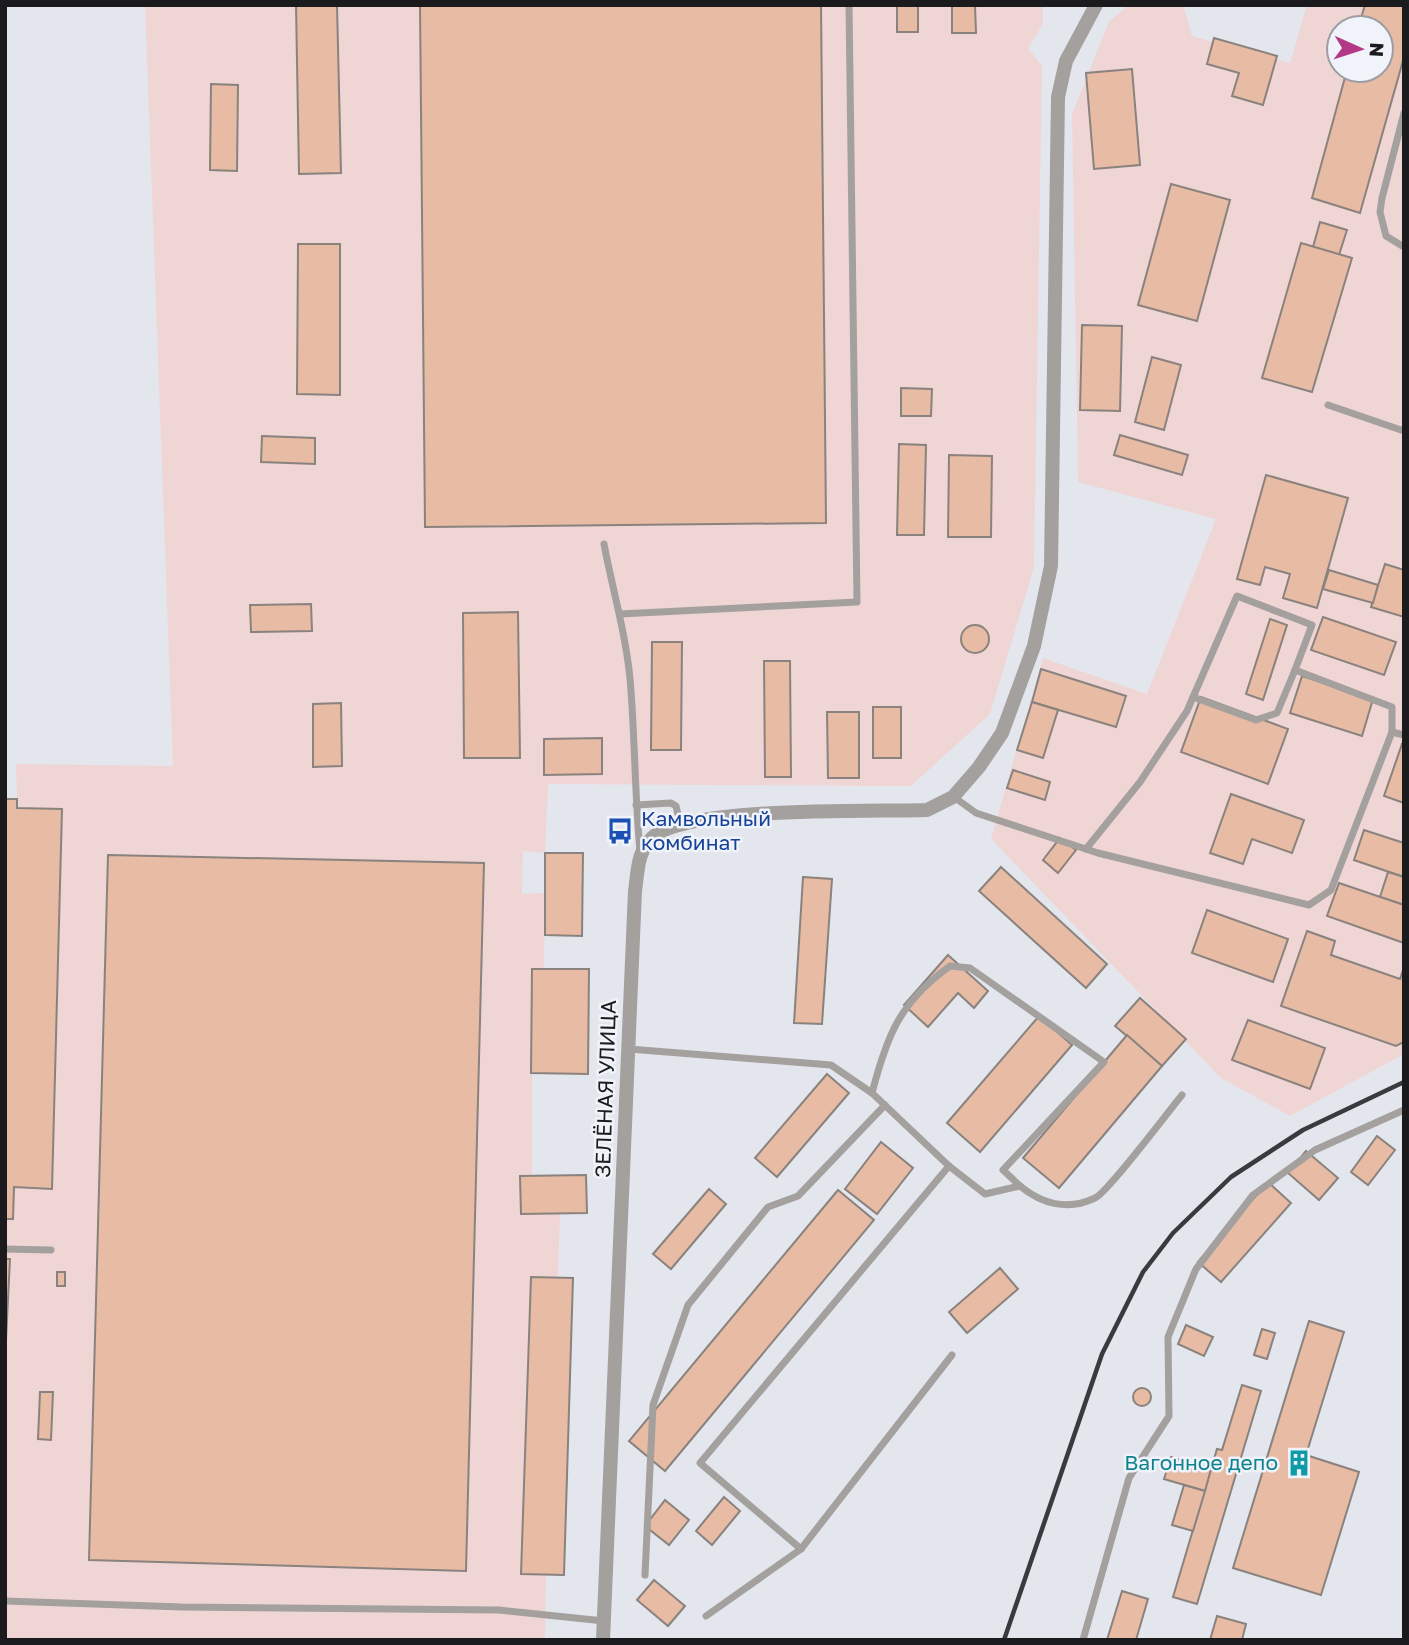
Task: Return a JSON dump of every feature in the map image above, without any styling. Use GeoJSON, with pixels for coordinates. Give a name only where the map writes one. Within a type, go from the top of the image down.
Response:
{"type":"FeatureCollection","features":[{"type":"Feature","properties":{"kind":"street"},"geometry":{"type":"LineString","coordinates":[[640,852],[652,837],[680,822],[707,817],[927,810],[953,797],[979,768],[1002,733],[1034,646],[1051,566],[1059,97],[1066,61],[1096,5]]}},
{"type":"Feature","properties":{"kind":"street","name":"ЗЕЛЁНАЯ УЛИЦА"},"geometry":{"type":"LineString","coordinates":[[603,1640],[635,891],[640,852]]}},
{"type":"Feature","properties":{"kind":"lane"},"geometry":{"type":"LineString","coordinates":[[620,614],[857,602],[849,5]]}},
{"type":"Feature","properties":{"kind":"lane"},"geometry":{"type":"LineString","coordinates":[[1404,113],[1380,212],[1386,236],[1404,247]]}},
{"type":"Feature","properties":{"kind":"lane"},"geometry":{"type":"LineString","coordinates":[[1328,405],[1404,431]]}},
{"type":"Feature","properties":{"kind":"lane","name":"ЗЕЛЁНАЯ УЛИЦА"},"geometry":{"type":"LineString","coordinates":[[604,544],[620,614],[631,690],[640,852]]}},
{"type":"Feature","properties":{"kind":"lane"},"geometry":{"type":"LineString","coordinates":[[1086,849],[1140,782],[1193,697],[1237,596],[1312,625],[1278,713],[1256,720],[1193,697]]}},
{"type":"Feature","properties":{"kind":"lane"},"geometry":{"type":"LineString","coordinates":[[953,797],[976,813],[1086,849],[1310,905],[1331,890],[1392,732],[1392,707],[1295,670]]}},
{"type":"Feature","properties":{"kind":"lane"},"geometry":{"type":"LineString","coordinates":[[1392,732],[1404,735]]}},
{"type":"Feature","properties":{"kind":"lane"},"geometry":{"type":"LineString","coordinates":[[636,805],[671,803],[677,806],[680,822]]}},
{"type":"Feature","properties":{"kind":"lane"},"geometry":{"type":"LineString","coordinates":[[872,1093],[884,1048],[901,1014],[923,985],[950,966],[970,968],[1104,1062],[1003,1170],[1035,1198],[1059,1206],[1097,1198],[1182,1095]]}},
{"type":"Feature","properties":{"kind":"lane"},"geometry":{"type":"LineString","coordinates":[[629,1049],[831,1065],[872,1093],[948,1166],[985,1194],[1020,1186]]}},
{"type":"Feature","properties":{"kind":"lane"},"geometry":{"type":"LineString","coordinates":[[645,1574],[653,1405],[688,1305],[768,1207],[798,1196],[885,1105]]}},
{"type":"Feature","properties":{"kind":"lane"},"geometry":{"type":"LineString","coordinates":[[1083,1640],[1129,1478],[1169,1416],[1168,1337],[1196,1269],[1253,1195],[1315,1150],[1404,1110]]}},
{"type":"Feature","properties":{"kind":"lane"},"geometry":{"type":"LineString","coordinates":[[801,1549],[701,1463],[948,1166]]}},
{"type":"Feature","properties":{"kind":"lane"},"geometry":{"type":"LineString","coordinates":[[5,1249],[51,1250]]}},
{"type":"Feature","properties":{"kind":"lane"},"geometry":{"type":"LineString","coordinates":[[706,1616],[801,1549],[952,1355]]}},
{"type":"Feature","properties":{"kind":"lane"},"geometry":{"type":"LineString","coordinates":[[5,1601],[182,1607],[499,1610],[604,1621]]}},
{"type":"Feature","properties":{"kind":"shaded area"},"geometry":{"type":"Polygon","coordinates":[[[145,5],[1043,5],[1043,24],[1028,48],[1042,66],[1034,567],[990,714],[911,786],[548,784],[545,853],[523,851],[522,894],[545,893],[544,969],[532,969],[532,1176],[520,1177],[521,1214],[560,1213],[558,1277],[573,1278],[564,1575],[546,1575],[545,1640],[5,1640],[5,799],[17,799],[16,764],[173,766],[145,5]]]}},
{"type":"Feature","properties":{"kind":"shaded area"},"geometry":{"type":"Polygon","coordinates":[[[1128,5],[1183,5],[1192,36],[1290,63],[1307,5],[1404,5],[1404,1054],[1290,1116],[1221,1078],[991,839],[1043,658],[1147,694],[1216,519],[1078,482],[1072,114],[1109,22],[1128,5]]]}},
{"type":"Feature","properties":{"kind":"building"},"geometry":{"type":"Polygon","coordinates":[[[296,5],[337,5],[341,173],[299,174],[296,5]]]}},
{"type":"Feature","properties":{"kind":"building"},"geometry":{"type":"Polygon","coordinates":[[[420,5],[821,5],[826,523],[425,527],[420,5]]]}},
{"type":"Feature","properties":{"kind":"building"},"geometry":{"type":"Polygon","coordinates":[[[897,5],[918,5],[918,32],[897,32],[897,5]]]}},
{"type":"Feature","properties":{"kind":"building"},"geometry":{"type":"Polygon","coordinates":[[[952,5],[975,5],[976,33],[952,33],[952,5]]]}},
{"type":"Feature","properties":{"kind":"building"},"geometry":{"type":"Polygon","coordinates":[[[1365,5],[1404,5],[1404,57],[1360,213],[1312,198],[1343,84],[1395,84],[1395,14],[1362,14],[1365,5]]]}},
{"type":"Feature","properties":{"kind":"building"},"geometry":{"type":"Polygon","coordinates":[[[1214,38],[1277,56],[1263,105],[1232,96],[1239,73],[1207,64],[1214,38]]]}},
{"type":"Feature","properties":{"kind":"building"},"geometry":{"type":"Polygon","coordinates":[[[1132,69],[1140,165],[1094,169],[1086,73],[1132,69]]]}},
{"type":"Feature","properties":{"kind":"building"},"geometry":{"type":"Polygon","coordinates":[[[211,84],[238,85],[237,171],[210,170],[211,84]]]}},
{"type":"Feature","properties":{"kind":"building"},"geometry":{"type":"Polygon","coordinates":[[[1171,184],[1230,200],[1197,321],[1138,305],[1171,184]]]}},
{"type":"Feature","properties":{"kind":"building"},"geometry":{"type":"Polygon","coordinates":[[[1320,222],[1347,230],[1339,255],[1313,247],[1320,222]]]}},
{"type":"Feature","properties":{"kind":"building"},"geometry":{"type":"Polygon","coordinates":[[[1301,243],[1352,258],[1312,392],[1262,378],[1301,243]]]}},
{"type":"Feature","properties":{"kind":"building"},"geometry":{"type":"Polygon","coordinates":[[[298,244],[340,244],[340,395],[297,394],[298,244]]]}},
{"type":"Feature","properties":{"kind":"building"},"geometry":{"type":"Polygon","coordinates":[[[1082,325],[1122,326],[1120,411],[1080,410],[1082,325]]]}},
{"type":"Feature","properties":{"kind":"building"},"geometry":{"type":"Polygon","coordinates":[[[1152,357],[1181,365],[1164,430],[1135,422],[1152,357]]]}},
{"type":"Feature","properties":{"kind":"building"},"geometry":{"type":"Polygon","coordinates":[[[901,388],[932,389],[931,416],[901,416],[901,388]]]}},
{"type":"Feature","properties":{"kind":"building"},"geometry":{"type":"Polygon","coordinates":[[[1120,435],[1188,455],[1182,475],[1114,455],[1120,435]]]}},
{"type":"Feature","properties":{"kind":"building"},"geometry":{"type":"Polygon","coordinates":[[[262,436],[315,438],[315,464],[261,462],[262,436]]]}},
{"type":"Feature","properties":{"kind":"building"},"geometry":{"type":"Polygon","coordinates":[[[899,444],[926,445],[924,535],[897,535],[899,444]]]}},
{"type":"Feature","properties":{"kind":"building"},"geometry":{"type":"Polygon","coordinates":[[[949,455],[992,456],[991,537],[948,537],[949,455]]]}},
{"type":"Feature","properties":{"kind":"building"},"geometry":{"type":"Polygon","coordinates":[[[1266,475],[1348,498],[1317,608],[1283,598],[1290,574],[1265,567],[1260,585],[1237,579],[1266,475]]]}},
{"type":"Feature","properties":{"kind":"building"},"geometry":{"type":"Polygon","coordinates":[[[1385,564],[1404,570],[1404,617],[1371,607],[1385,564]]]}},
{"type":"Feature","properties":{"kind":"building"},"geometry":{"type":"Polygon","coordinates":[[[1329,570],[1378,585],[1373,603],[1323,589],[1329,570]]]}},
{"type":"Feature","properties":{"kind":"building"},"geometry":{"type":"Polygon","coordinates":[[[311,604],[312,631],[251,632],[250,605],[311,604]]]}},
{"type":"Feature","properties":{"kind":"building"},"geometry":{"type":"Polygon","coordinates":[[[518,612],[520,758],[464,758],[463,613],[518,612]]]}},
{"type":"Feature","properties":{"kind":"building"},"geometry":{"type":"Polygon","coordinates":[[[1323,617],[1396,642],[1384,675],[1311,650],[1323,617]]]}},
{"type":"Feature","properties":{"kind":"building"},"geometry":{"type":"Polygon","coordinates":[[[1270,619],[1287,625],[1263,700],[1246,694],[1270,619]]]}},
{"type":"Feature","properties":{"kind":"building"},"geometry":{"type":"Polygon","coordinates":[[[975,625],[985,629],[989,639],[985,649],[975,653],[965,649],[961,639],[965,629],[975,625]]]}},
{"type":"Feature","properties":{"kind":"building"},"geometry":{"type":"Polygon","coordinates":[[[652,642],[682,642],[681,750],[651,750],[652,642]]]}},
{"type":"Feature","properties":{"kind":"building"},"geometry":{"type":"Polygon","coordinates":[[[764,661],[790,661],[791,777],[765,777],[764,661]]]}},
{"type":"Feature","properties":{"kind":"building"},"geometry":{"type":"Polygon","coordinates":[[[1041,669],[1126,696],[1116,727],[1032,702],[1041,669]]]}},
{"type":"Feature","properties":{"kind":"building"},"geometry":{"type":"Polygon","coordinates":[[[1302,676],[1373,699],[1362,736],[1290,713],[1302,676]]]}},
{"type":"Feature","properties":{"kind":"building"},"geometry":{"type":"Polygon","coordinates":[[[1201,697],[1288,729],[1268,784],[1181,752],[1201,697]]]}},
{"type":"Feature","properties":{"kind":"building"},"geometry":{"type":"Polygon","coordinates":[[[1032,702],[1058,710],[1043,758],[1017,750],[1032,702]]]}},
{"type":"Feature","properties":{"kind":"building"},"geometry":{"type":"Polygon","coordinates":[[[341,703],[342,766],[313,767],[313,704],[341,703]]]}},
{"type":"Feature","properties":{"kind":"building"},"geometry":{"type":"Polygon","coordinates":[[[873,707],[901,707],[901,758],[873,758],[873,707]]]}},
{"type":"Feature","properties":{"kind":"building"},"geometry":{"type":"Polygon","coordinates":[[[827,712],[859,712],[859,778],[828,778],[827,712]]]}},
{"type":"Feature","properties":{"kind":"building"},"geometry":{"type":"Polygon","coordinates":[[[602,738],[602,774],[544,775],[544,739],[602,738]]]}},
{"type":"Feature","properties":{"kind":"building"},"geometry":{"type":"Polygon","coordinates":[[[1402,744],[1404,745],[1404,803],[1384,796],[1402,744]]]}},
{"type":"Feature","properties":{"kind":"building"},"geometry":{"type":"Polygon","coordinates":[[[1013,770],[1050,782],[1045,800],[1007,788],[1013,770]]]}},
{"type":"Feature","properties":{"kind":"building"},"geometry":{"type":"Polygon","coordinates":[[[1231,794],[1304,820],[1292,853],[1252,839],[1243,864],[1210,853],[1231,794]]]}},
{"type":"Feature","properties":{"kind":"building"},"geometry":{"type":"Polygon","coordinates":[[[5,799],[17,799],[17,808],[62,809],[52,1189],[14,1187],[13,1219],[5,1219],[5,799]]]}},
{"type":"Feature","properties":{"kind":"building"},"geometry":{"type":"Polygon","coordinates":[[[1364,830],[1404,843],[1404,877],[1354,860],[1364,830]]]}},
{"type":"Feature","properties":{"kind":"building"},"geometry":{"type":"Polygon","coordinates":[[[1060,838],[1076,850],[1058,873],[1043,860],[1060,838]]]}},
{"type":"Feature","properties":{"kind":"building"},"geometry":{"type":"Polygon","coordinates":[[[545,853],[583,853],[582,936],[545,935],[545,853]]]}},
{"type":"Feature","properties":{"kind":"building"},"geometry":{"type":"Polygon","coordinates":[[[108,855],[484,863],[466,1571],[89,1560],[108,855]]]}},
{"type":"Feature","properties":{"kind":"building"},"geometry":{"type":"Polygon","coordinates":[[[1001,867],[1107,964],[1086,988],[979,891],[1001,867]]]}},
{"type":"Feature","properties":{"kind":"building"},"geometry":{"type":"Polygon","coordinates":[[[1388,872],[1404,877],[1404,905],[1380,897],[1388,872]]]}},
{"type":"Feature","properties":{"kind":"building"},"geometry":{"type":"Polygon","coordinates":[[[803,877],[832,879],[822,1024],[794,1023],[803,877]]]}},
{"type":"Feature","properties":{"kind":"building"},"geometry":{"type":"Polygon","coordinates":[[[1339,883],[1404,905],[1404,943],[1327,916],[1339,883]]]}},
{"type":"Feature","properties":{"kind":"building"},"geometry":{"type":"Polygon","coordinates":[[[1207,910],[1288,939],[1273,982],[1192,953],[1207,910]]]}},
{"type":"Feature","properties":{"kind":"building"},"geometry":{"type":"Polygon","coordinates":[[[1307,931],[1335,941],[1331,955],[1400,979],[1404,967],[1404,1042],[1396,1046],[1281,1006],[1307,931]]]}},
{"type":"Feature","properties":{"kind":"building"},"geometry":{"type":"Polygon","coordinates":[[[948,955],[988,991],[974,1008],[958,993],[928,1027],[904,1005],[948,955]]]}},
{"type":"Feature","properties":{"kind":"building"},"geometry":{"type":"Polygon","coordinates":[[[532,969],[589,969],[588,1074],[531,1073],[532,969]]]}},
{"type":"Feature","properties":{"kind":"building"},"geometry":{"type":"Polygon","coordinates":[[[1140,998],[1186,1039],[1162,1066],[1115,1026],[1140,998]]]}},
{"type":"Feature","properties":{"kind":"building"},"geometry":{"type":"Polygon","coordinates":[[[1039,1016],[1072,1045],[980,1152],[947,1123],[1039,1016]]]}},
{"type":"Feature","properties":{"kind":"building"},"geometry":{"type":"Polygon","coordinates":[[[1248,1020],[1325,1048],[1310,1089],[1232,1060],[1248,1020]]]}},
{"type":"Feature","properties":{"kind":"building"},"geometry":{"type":"Polygon","coordinates":[[[1127,1035],[1162,1066],[1059,1188],[1023,1158],[1127,1035]]]}},
{"type":"Feature","properties":{"kind":"building"},"geometry":{"type":"Polygon","coordinates":[[[827,1074],[849,1093],[777,1177],[755,1158],[827,1074]]]}},
{"type":"Feature","properties":{"kind":"building"},"geometry":{"type":"Polygon","coordinates":[[[1377,1136],[1395,1150],[1368,1185],[1351,1172],[1377,1136]]]}},
{"type":"Feature","properties":{"kind":"building"},"geometry":{"type":"Polygon","coordinates":[[[881,1142],[913,1168],[877,1214],[845,1189],[881,1142]]]}},
{"type":"Feature","properties":{"kind":"building"},"geometry":{"type":"Polygon","coordinates":[[[1306,1151],[1338,1178],[1319,1200],[1288,1173],[1306,1151]]]}},
{"type":"Feature","properties":{"kind":"building"},"geometry":{"type":"Polygon","coordinates":[[[586,1175],[587,1213],[521,1214],[520,1176],[586,1175]]]}},
{"type":"Feature","properties":{"kind":"building"},"geometry":{"type":"Polygon","coordinates":[[[1268,1182],[1291,1203],[1221,1282],[1198,1262],[1268,1182]]]}},
{"type":"Feature","properties":{"kind":"building"},"geometry":{"type":"Polygon","coordinates":[[[709,1189],[726,1204],[671,1269],[653,1254],[709,1189]]]}},
{"type":"Feature","properties":{"kind":"building"},"geometry":{"type":"Polygon","coordinates":[[[838,1190],[874,1220],[665,1471],[629,1441],[838,1190]]]}},
{"type":"Feature","properties":{"kind":"building"},"geometry":{"type":"Polygon","coordinates":[[[5,1259],[10,1259],[5,1360],[5,1259]]]}},
{"type":"Feature","properties":{"kind":"building"},"geometry":{"type":"Polygon","coordinates":[[[1000,1268],[1018,1289],[967,1333],[949,1312],[1000,1268]]]}},
{"type":"Feature","properties":{"kind":"building"},"geometry":{"type":"Polygon","coordinates":[[[57,1272],[65,1272],[65,1286],[57,1286],[57,1272]]]}},
{"type":"Feature","properties":{"kind":"building"},"geometry":{"type":"Polygon","coordinates":[[[531,1277],[573,1278],[564,1575],[521,1574],[531,1277]]]}},
{"type":"Feature","properties":{"kind":"building","name":"Вагонное депо"},"geometry":{"type":"Polygon","coordinates":[[[1309,1321],[1344,1332],[1306,1455],[1359,1472],[1321,1595],[1233,1568],[1309,1321]]]}},
{"type":"Feature","properties":{"kind":"building"},"geometry":{"type":"Polygon","coordinates":[[[1186,1325],[1213,1337],[1204,1356],[1178,1344],[1186,1325]]]}},
{"type":"Feature","properties":{"kind":"building"},"geometry":{"type":"Polygon","coordinates":[[[1262,1329],[1275,1333],[1267,1359],[1254,1355],[1262,1329]]]}},
{"type":"Feature","properties":{"kind":"building"},"geometry":{"type":"Polygon","coordinates":[[[1242,1385],[1261,1391],[1197,1604],[1173,1597],[1217,1449],[1222,1450],[1242,1385]]]}},
{"type":"Feature","properties":{"kind":"building"},"geometry":{"type":"Polygon","coordinates":[[[1142,1388],[1148,1391],[1151,1397],[1148,1403],[1142,1406],[1136,1403],[1133,1397],[1136,1391],[1142,1388]]]}},
{"type":"Feature","properties":{"kind":"building"},"geometry":{"type":"Polygon","coordinates":[[[40,1392],[53,1392],[51,1440],[38,1439],[40,1392]]]}},
{"type":"Feature","properties":{"kind":"building"},"geometry":{"type":"Polygon","coordinates":[[[1171,1457],[1211,1469],[1205,1491],[1164,1479],[1171,1457]]]}},
{"type":"Feature","properties":{"kind":"building"},"geometry":{"type":"Polygon","coordinates":[[[1184,1485],[1205,1491],[1193,1531],[1172,1525],[1184,1485]]]}},
{"type":"Feature","properties":{"kind":"building"},"geometry":{"type":"Polygon","coordinates":[[[724,1497],[740,1511],[712,1545],[696,1531],[724,1497]]]}},
{"type":"Feature","properties":{"kind":"building"},"geometry":{"type":"Polygon","coordinates":[[[665,1500],[689,1520],[669,1545],[645,1526],[665,1500]]]}},
{"type":"Feature","properties":{"kind":"building"},"geometry":{"type":"Polygon","coordinates":[[[654,1580],[685,1606],[668,1626],[637,1600],[654,1580]]]}},
{"type":"Feature","properties":{"kind":"building"},"geometry":{"type":"Polygon","coordinates":[[[1122,1591],[1148,1599],[1136,1640],[1107,1640],[1122,1591]]]}},
{"type":"Feature","properties":{"kind":"building"},"geometry":{"type":"Polygon","coordinates":[[[1217,1616],[1246,1624],[1242,1640],[1210,1640],[1217,1616]]]}},
{"type":"Feature","properties":{"kind":"railway"},"geometry":{"type":"LineString","coordinates":[[1004,1640],[1102,1354],[1143,1272],[1173,1233],[1231,1177],[1303,1130],[1404,1082]]}},
{"type":"Feature","properties":{"kind":"place","name":"Камвольный комбинат"},"geometry":{"type":"Point","coordinates":[620,831]}},
{"type":"Feature","properties":{"kind":"place","name":"Вагонное депо"},"geometry":{"type":"Point","coordinates":[1299,1463]}}]}
